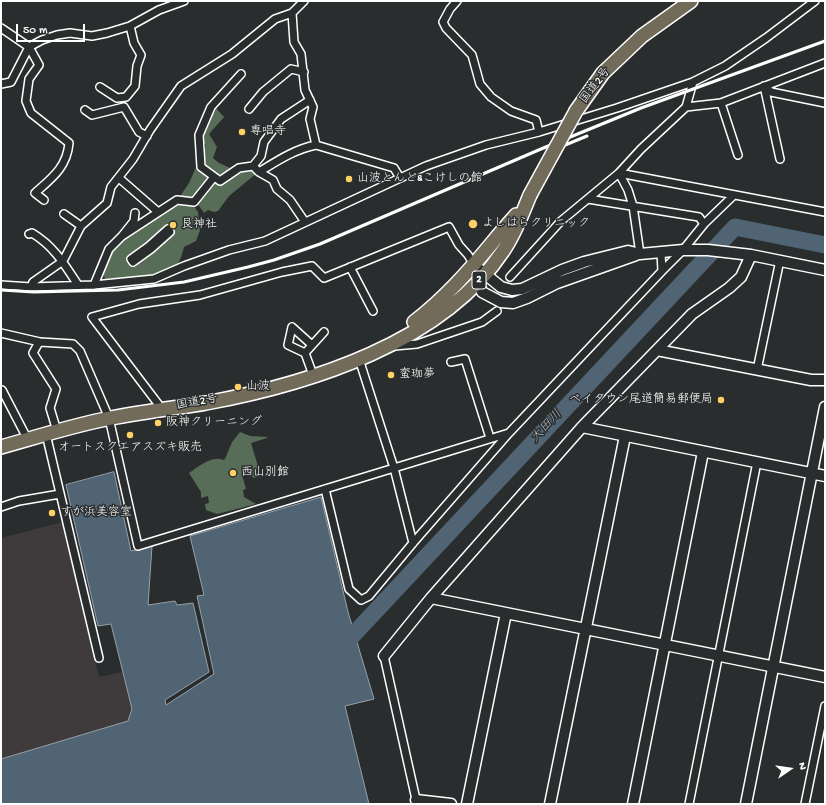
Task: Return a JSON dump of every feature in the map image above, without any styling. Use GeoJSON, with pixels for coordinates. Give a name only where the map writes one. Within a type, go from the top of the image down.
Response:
{"type":"FeatureCollection","features":[{"type":"Feature","properties":{"kind":"highway","name":"国道2号"},"geometry":{"type":"LineString","coordinates":[[1,447],[109,418],[206,403],[270,389],[358,359],[386,347],[413,332],[462,296],[504,251],[530,195],[576,112],[603,73],[642,36],[691,1]]}},
{"type":"Feature","properties":{"kind":"highway","name":"国道2号"},"geometry":{"type":"LineString","coordinates":[[344,364],[378,347],[409,326],[438,303],[474,265],[512,220],[530,195]]}},
{"type":"Feature","properties":{"kind":"street"},"geometry":{"type":"LineString","coordinates":[[1,84],[11,82],[29,47],[42,40],[57,35],[70,33],[92,36],[107,33],[130,26],[160,10],[184,1]]}},
{"type":"Feature","properties":{"kind":"street"},"geometry":{"type":"LineString","coordinates":[[31,287],[33,282],[63,261],[81,226],[107,203],[111,188],[133,159],[181,86],[232,54],[275,19],[292,13],[304,1]]}},
{"type":"Feature","properties":{"kind":"street"},"geometry":{"type":"LineString","coordinates":[[457,1],[450,8],[443,22],[446,28],[472,55],[480,84],[491,97],[511,112],[536,120],[539,132]]}},
{"type":"Feature","properties":{"kind":"street"},"geometry":{"type":"LineString","coordinates":[[1,285],[31,287],[94,285],[154,279],[184,266],[229,250],[264,242],[426,166],[486,145],[539,132],[617,108],[693,82],[725,66],[766,38],[815,1]]}},
{"type":"Feature","properties":{"kind":"street"},"geometry":{"type":"LineString","coordinates":[[292,13],[294,42],[301,54],[305,90],[313,107],[310,119],[316,145]]}},
{"type":"Feature","properties":{"kind":"street"},"geometry":{"type":"LineString","coordinates":[[100,87],[117,98],[126,97],[135,86],[136,66],[142,55],[134,43],[130,26]]}},
{"type":"Feature","properties":{"kind":"street"},"geometry":{"type":"LineString","coordinates":[[1,28],[29,47],[39,65],[29,79],[26,101],[31,113],[69,143],[68,154],[60,170],[36,193],[44,200]]}},
{"type":"Feature","properties":{"kind":"street"},"geometry":{"type":"LineString","coordinates":[[686,107],[721,103],[825,63]]}},
{"type":"Feature","properties":{"kind":"street"},"geometry":{"type":"LineString","coordinates":[[248,109],[263,92],[291,69],[304,72]]}},
{"type":"Feature","properties":{"kind":"street"},"geometry":{"type":"LineString","coordinates":[[241,74],[211,107],[199,135],[201,167],[220,181],[239,168],[253,166],[261,156],[264,142],[282,119],[310,100]]}},
{"type":"Feature","properties":{"kind":"street"},"geometry":{"type":"LineString","coordinates":[[510,277],[562,221],[619,173],[640,149],[686,107],[693,82]]}},
{"type":"Feature","properties":{"kind":"street"},"geometry":{"type":"LineString","coordinates":[[764,86],[771,92],[825,103]]}},
{"type":"Feature","properties":{"kind":"street"},"geometry":{"type":"LineString","coordinates":[[764,86],[780,158]]}},
{"type":"Feature","properties":{"kind":"street"},"geometry":{"type":"LineString","coordinates":[[721,103],[738,155]]}},
{"type":"Feature","properties":{"kind":"street"},"geometry":{"type":"LineString","coordinates":[[85,110],[92,115],[124,107],[139,132],[147,136]]}},
{"type":"Feature","properties":{"kind":"street"},"geometry":{"type":"LineString","coordinates":[[259,172],[284,156],[303,147],[316,145],[394,168],[400,178]]}},
{"type":"Feature","properties":{"kind":"street"},"geometry":{"type":"LineString","coordinates":[[253,166],[259,172],[273,180],[277,189],[290,200],[305,222]]}},
{"type":"Feature","properties":{"kind":"street"},"geometry":{"type":"LineString","coordinates":[[619,173],[825,212]]}},
{"type":"Feature","properties":{"kind":"street"},"geometry":{"type":"LineString","coordinates":[[619,173],[628,190],[640,254]]}},
{"type":"Feature","properties":{"kind":"street"},"geometry":{"type":"LineString","coordinates":[[122,236],[177,200],[194,202],[214,177]]}},
{"type":"Feature","properties":{"kind":"street"},"geometry":{"type":"LineString","coordinates":[[119,178],[158,212]]}},
{"type":"Feature","properties":{"kind":"street"},"geometry":{"type":"LineString","coordinates":[[325,489],[349,589],[361,600],[369,596],[413,542],[509,433],[662,271],[685,250],[704,224],[734,195]]}},
{"type":"Feature","properties":{"kind":"street"},"geometry":{"type":"LineString","coordinates":[[588,199],[698,217],[704,224]]}},
{"type":"Feature","properties":{"kind":"street"},"geometry":{"type":"LineString","coordinates":[[94,285],[109,249],[134,221],[135,213]]}},
{"type":"Feature","properties":{"kind":"street"},"geometry":{"type":"LineString","coordinates":[[64,214],[81,226]]}},
{"type":"Feature","properties":{"kind":"street"},"geometry":{"type":"LineString","coordinates":[[162,409],[92,317],[139,304],[200,295],[290,270],[312,266],[324,278],[449,227],[459,245],[468,255],[481,277],[482,292],[501,302],[513,303],[527,298],[557,283],[640,254],[685,250],[708,250],[751,255],[825,270]]}},
{"type":"Feature","properties":{"kind":"street"},"geometry":{"type":"LineString","coordinates":[[168,229],[170,232],[151,249],[133,262],[132,260],[132,259],[168,229]]}},
{"type":"Feature","properties":{"kind":"street"},"geometry":{"type":"LineString","coordinates":[[29,234],[32,233],[44,240],[63,261],[78,285]]}},
{"type":"Feature","properties":{"kind":"street"},"geometry":{"type":"LineString","coordinates":[[481,277],[512,290],[522,289],[562,270],[584,262],[628,251],[640,254]]}},
{"type":"Feature","properties":{"kind":"street"},"geometry":{"type":"LineString","coordinates":[[661,252],[662,271]]}},
{"type":"Feature","properties":{"kind":"street"},"geometry":{"type":"LineString","coordinates":[[451,804],[417,802],[384,656],[431,598],[582,427],[692,314],[730,288],[741,277],[751,255]]}},
{"type":"Feature","properties":{"kind":"street"},"geometry":{"type":"LineString","coordinates":[[758,370],[780,260]]}},
{"type":"Feature","properties":{"kind":"street"},"geometry":{"type":"LineString","coordinates":[[350,267],[373,311]]}},
{"type":"Feature","properties":{"kind":"street"},"geometry":{"type":"LineString","coordinates":[[386,347],[417,344],[482,322],[496,311]]}},
{"type":"Feature","properties":{"kind":"street"},"geometry":{"type":"LineString","coordinates":[[312,345],[292,327],[288,344],[305,353],[313,375]]}},
{"type":"Feature","properties":{"kind":"street"},"geometry":{"type":"LineString","coordinates":[[305,353],[324,332]]}},
{"type":"Feature","properties":{"kind":"street"},"geometry":{"type":"LineString","coordinates":[[1,333],[39,342],[73,344],[80,351],[109,418],[138,546],[509,433]]}},
{"type":"Feature","properties":{"kind":"street"},"geometry":{"type":"LineString","coordinates":[[39,342],[33,353],[56,389],[50,408],[51,433],[60,494],[99,658]]}},
{"type":"Feature","properties":{"kind":"street"},"geometry":{"type":"LineString","coordinates":[[657,350],[811,380],[825,380]]}},
{"type":"Feature","properties":{"kind":"street"},"geometry":{"type":"LineString","coordinates":[[451,362],[466,358],[490,438]]}},
{"type":"Feature","properties":{"kind":"street"},"geometry":{"type":"LineString","coordinates":[[358,359],[394,468],[413,542]]}},
{"type":"Feature","properties":{"kind":"street"},"geometry":{"type":"LineString","coordinates":[[1,390],[28,440]]}},
{"type":"Feature","properties":{"kind":"street"},"geometry":{"type":"LineString","coordinates":[[746,804],[825,407]]}},
{"type":"Feature","properties":{"kind":"street"},"geometry":{"type":"LineString","coordinates":[[582,427],[825,476]]}},
{"type":"Feature","properties":{"kind":"street"},"geometry":{"type":"LineString","coordinates":[[550,804],[624,436]]}},
{"type":"Feature","properties":{"kind":"street"},"geometry":{"type":"LineString","coordinates":[[633,804],[703,452]]}},
{"type":"Feature","properties":{"kind":"street"},"geometry":{"type":"LineString","coordinates":[[689,804],[757,462]]}},
{"type":"Feature","properties":{"kind":"street"},"geometry":{"type":"LineString","coordinates":[[1,507],[19,501],[60,494]]}},
{"type":"Feature","properties":{"kind":"street"},"geometry":{"type":"LineString","coordinates":[[431,598],[825,677]]}},
{"type":"Feature","properties":{"kind":"street"},"geometry":{"type":"LineString","coordinates":[[467,804],[506,613]]}},
{"type":"Feature","properties":{"kind":"street"},"geometry":{"type":"LineString","coordinates":[[806,804],[825,706]]}},
{"type":"Feature","properties":{"kind":"shaded area"},"geometry":{"type":"Polygon","coordinates":[[[63,522],[99,677],[122,672],[132,709],[128,721],[1,759],[1,538],[63,522]]]}},
{"type":"Feature","properties":{"kind":"green space"},"geometry":{"type":"Polygon","coordinates":[[[215,107],[224,117],[209,134],[217,147],[213,158],[219,163],[237,171],[252,167],[257,173],[229,196],[218,211],[214,212],[208,210],[204,213],[197,203],[179,198],[189,183],[206,145],[201,142],[200,136],[215,107]]]}},
{"type":"Feature","properties":{"kind":"green space"},"geometry":{"type":"Polygon","coordinates":[[[177,202],[193,205],[198,212],[200,230],[196,241],[184,247],[177,265],[164,273],[155,276],[107,282],[102,273],[111,251],[129,236],[177,202]]]}},
{"type":"Feature","properties":{"kind":"green space"},"geometry":{"type":"Polygon","coordinates":[[[240,432],[250,436],[267,437],[251,443],[261,476],[253,478],[250,472],[242,475],[246,489],[243,490],[244,497],[256,504],[217,514],[206,510],[205,504],[209,503],[208,496],[201,498],[201,492],[189,473],[210,460],[225,459],[232,442],[240,432]]]}},
{"type":"Feature","properties":{"kind":"water"},"geometry":{"type":"Polygon","coordinates":[[[114,472],[131,551],[152,546],[148,605],[175,601],[177,605],[193,603],[209,672],[165,700],[166,705],[214,674],[197,596],[204,595],[190,536],[321,497],[348,612],[374,699],[345,706],[369,804],[1,804],[1,759],[128,721],[132,709],[111,624],[98,626],[66,485],[114,472]]]}},
{"type":"Feature","properties":{"kind":"waterway","name":"大田川"},"geometry":{"type":"LineString","coordinates":[[339,650],[735,227],[825,245]]}},
{"type":"Feature","properties":{"kind":"tunnel"},"geometry":{"type":"LineString","coordinates":[[497,311],[510,277]]}},
{"type":"Feature","properties":{"kind":"railway"},"geometry":{"type":"LineString","coordinates":[[1,290],[34,292],[118,290],[184,282],[274,260],[320,244],[541,149],[641,108],[825,41]]}},
{"type":"Feature","properties":{"kind":"railway"},"geometry":{"type":"LineString","coordinates":[[558,148],[587,136]]}},
{"type":"Feature","properties":{"kind":"place","name":"専唱寺"},"geometry":{"type":"Point","coordinates":[242,132]}},
{"type":"Feature","properties":{"kind":"place","name":"山波とんど&こけしの館"},"geometry":{"type":"Point","coordinates":[349,179]}},
{"type":"Feature","properties":{"kind":"place","name":"よしはらクリニック"},"geometry":{"type":"Point","coordinates":[473,224]}},
{"type":"Feature","properties":{"kind":"place","name":"艮神社"},"geometry":{"type":"Point","coordinates":[173,225]}},
{"type":"Feature","properties":{"kind":"place","name":"蛮珈夢"},"geometry":{"type":"Point","coordinates":[391,375]}},
{"type":"Feature","properties":{"kind":"place","name":"山波"},"geometry":{"type":"Point","coordinates":[238,387]}},
{"type":"Feature","properties":{"kind":"place","name":"ベイタウン尾道簡易郵便局"},"geometry":{"type":"Point","coordinates":[721,400]}},
{"type":"Feature","properties":{"kind":"place","name":"阪神クリーニング"},"geometry":{"type":"Point","coordinates":[158,423]}},
{"type":"Feature","properties":{"kind":"place","name":"オートスクエアスズキ販売"},"geometry":{"type":"Point","coordinates":[130,435]}},
{"type":"Feature","properties":{"kind":"place","name":"西山別館"},"geometry":{"type":"Point","coordinates":[233,473]}},
{"type":"Feature","properties":{"kind":"place","name":"すが浜美容室"},"geometry":{"type":"Point","coordinates":[52,513]}}]}
